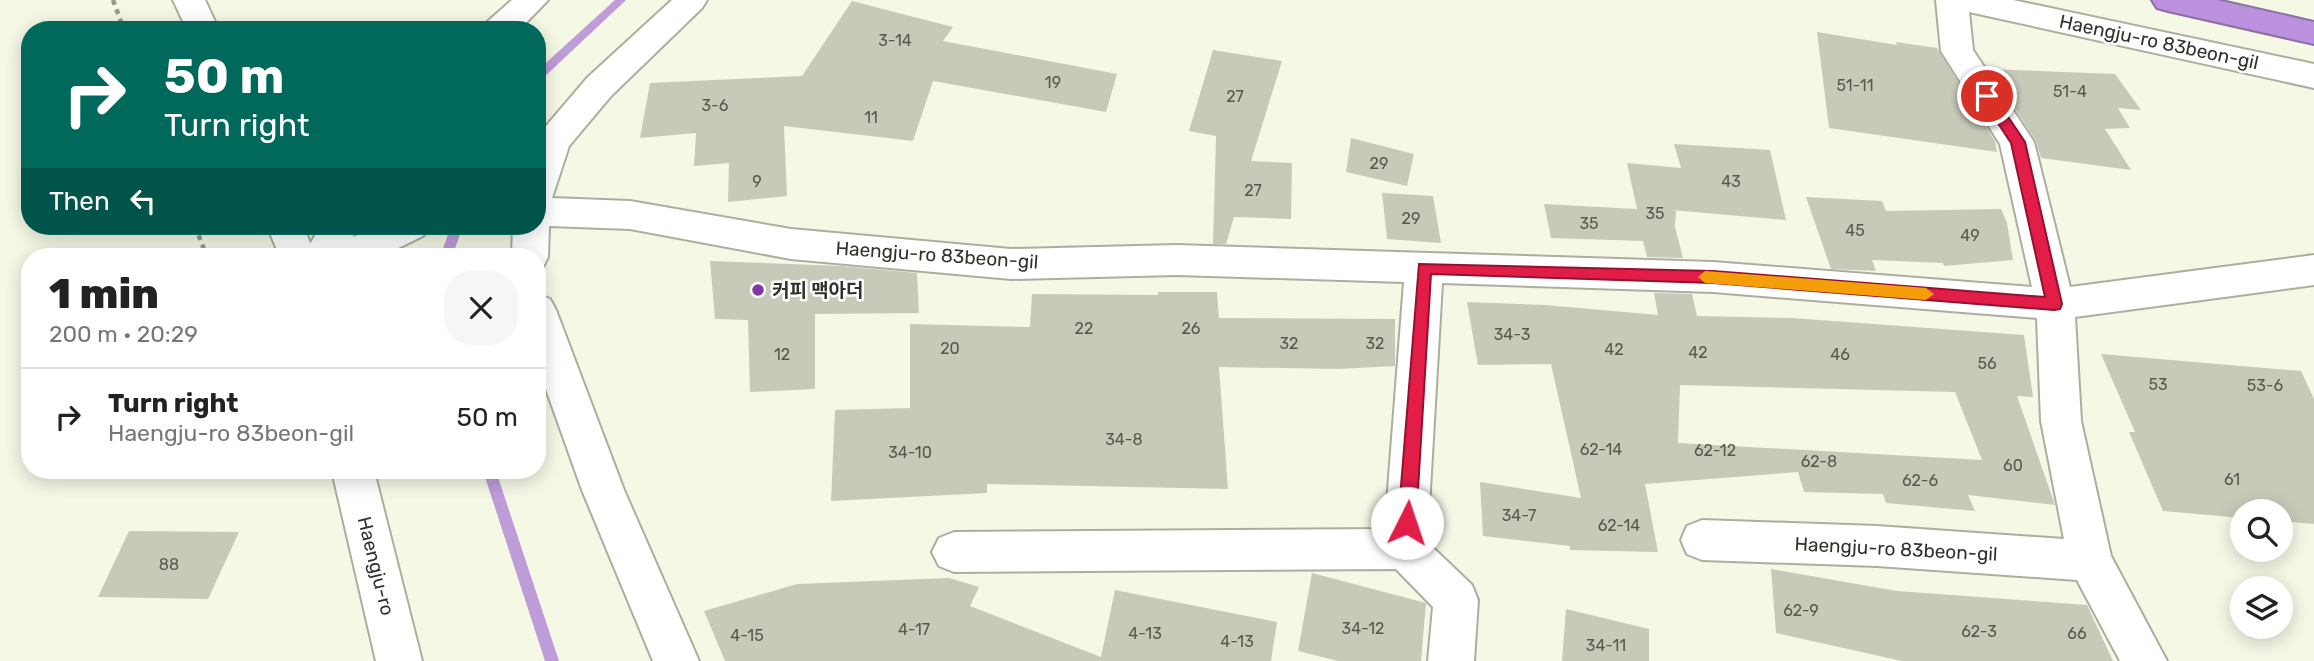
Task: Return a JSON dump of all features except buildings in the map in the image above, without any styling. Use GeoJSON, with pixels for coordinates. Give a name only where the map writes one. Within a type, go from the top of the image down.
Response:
{"type":"FeatureCollection","features":[{"type":"Feature","properties":{"kind":"highway"},"geometry":{"type":"LineString","coordinates":[[2168,0],[2314,33]]}},
{"type":"Feature","properties":{"kind":"street"},"geometry":{"type":"LineString","coordinates":[[189,0],[199,21]]}},
{"type":"Feature","properties":{"kind":"street"},"geometry":{"type":"LineString","coordinates":[[546,163],[553,141],[599,87],[691,0]]}},
{"type":"Feature","properties":{"kind":"street"},"geometry":{"type":"LineString","coordinates":[[1952,0],[1957,51],[2018,142],[2054,304],[2061,421],[2090,561],[2144,661]]}},
{"type":"Feature","properties":{"kind":"street","name":"Haengju-ro 83beon-gil"},"geometry":{"type":"LineString","coordinates":[[1962,0],[2314,76]]}},
{"type":"Feature","properties":{"kind":"street","name":"Haengju-ro 83beon-gil"},"geometry":{"type":"LineString","coordinates":[[546,211],[630,215],[791,244],[1011,264],[1177,260],[1713,277],[2054,304],[2314,270]]}},
{"type":"Feature","properties":{"kind":"street"},"geometry":{"type":"LineString","coordinates":[[365,248],[392,235]]}},
{"type":"Feature","properties":{"kind":"street"},"geometry":{"type":"LineString","coordinates":[[1405,549],[1424,268]]}},
{"type":"Feature","properties":{"kind":"street"},"geometry":{"type":"LineString","coordinates":[[546,335],[603,490],[676,661]]}},
{"type":"Feature","properties":{"kind":"street","name":"Haengju-ro"},"geometry":{"type":"LineString","coordinates":[[355,479],[399,661]]}},
{"type":"Feature","properties":{"kind":"street","name":"Haengju-ro 83beon-gil"},"geometry":{"type":"LineString","coordinates":[[1702,541],[1877,546],[2090,561]]}},
{"type":"Feature","properties":{"kind":"street"},"geometry":{"type":"LineString","coordinates":[[954,552],[1405,549],[1456,600],[1451,661]]}},
{"type":"Feature","properties":{"kind":"path"},"geometry":{"type":"LineString","coordinates":[[114,0],[121,21]]}},
{"type":"Feature","properties":{"kind":"waterway"},"geometry":{"type":"LineString","coordinates":[[546,69],[621,0]]}},
{"type":"Feature","properties":{"kind":"waterway"},"geometry":{"type":"LineString","coordinates":[[449,248],[454,235]]}},
{"type":"Feature","properties":{"kind":"waterway"},"geometry":{"type":"LineString","coordinates":[[492,479],[552,661]]}},
{"type":"Feature","properties":{"kind":"slow traffic"},"geometry":{"type":"LineString","coordinates":[[1705,277],[1926,294]]}},
{"type":"Feature","properties":{"kind":"place","name":"커피 맥아더"},"geometry":{"type":"Point","coordinates":[758,290]}},
{"type":"Feature","properties":{"kind":"route"},"geometry":{"type":"LineString","coordinates":[[1407,523],[1424,268],[1713,277],[2054,304],[2018,142],[1987,96]]}}]}
